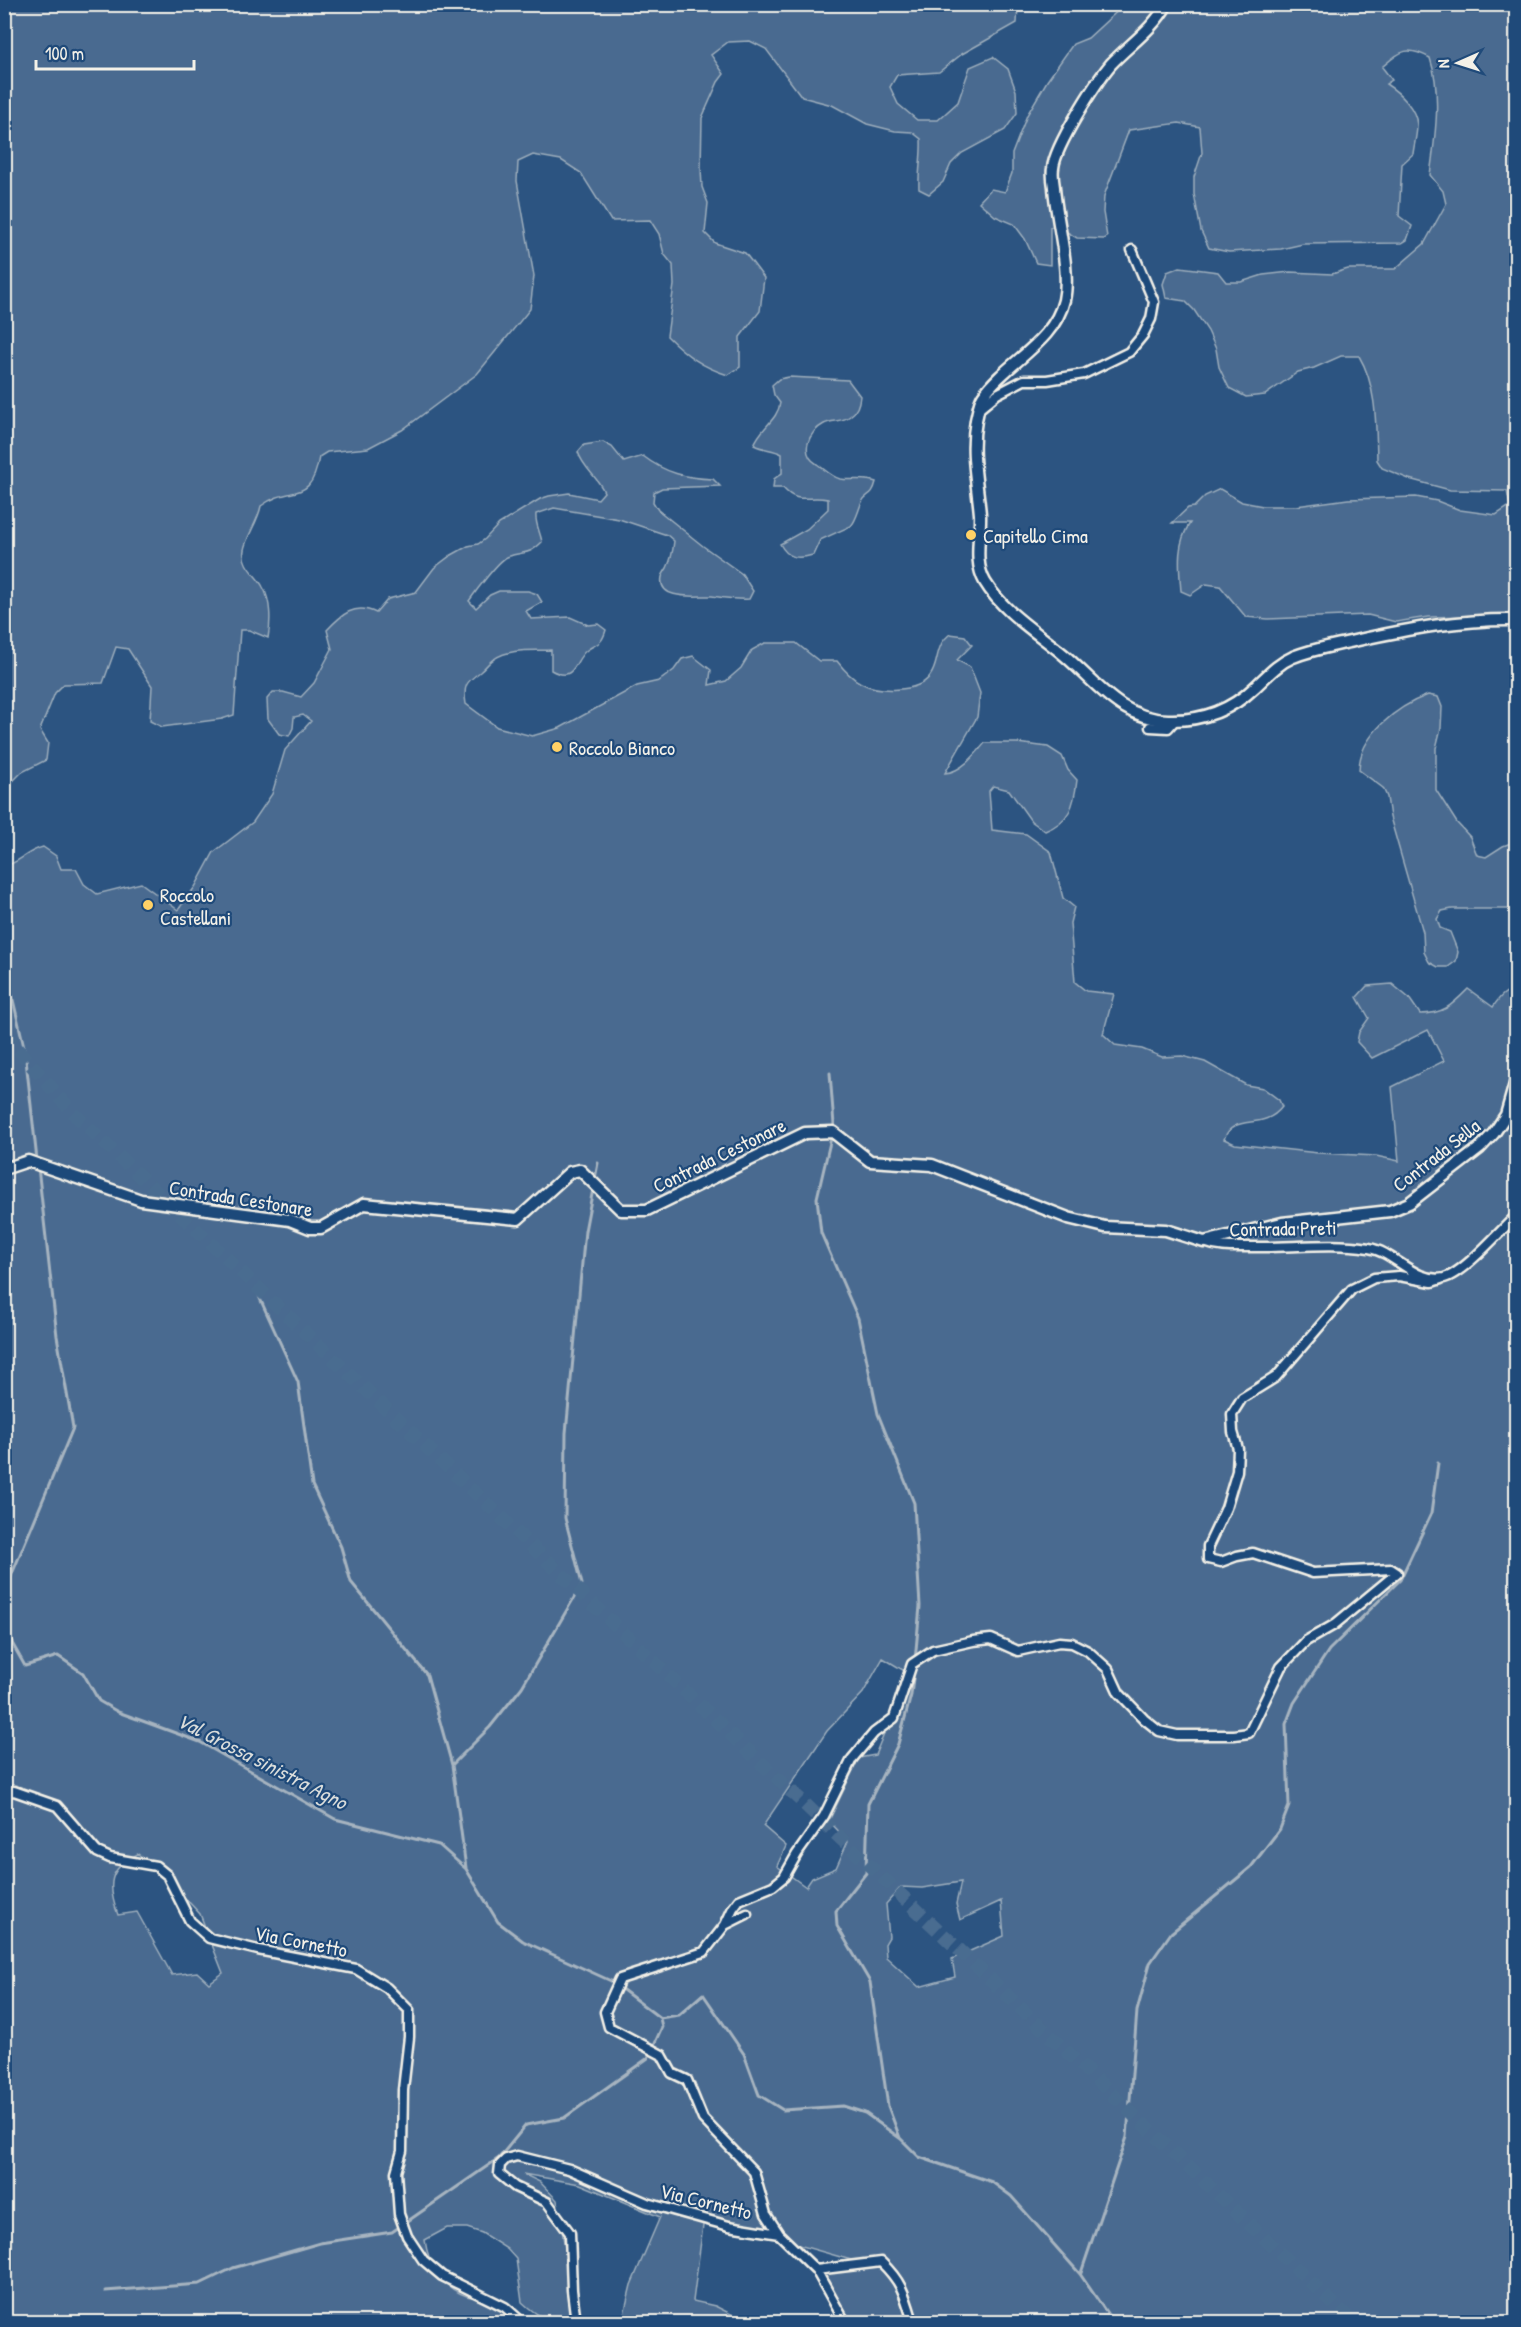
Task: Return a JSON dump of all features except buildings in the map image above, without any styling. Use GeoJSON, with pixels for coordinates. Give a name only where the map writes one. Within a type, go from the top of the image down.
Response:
{"type":"FeatureCollection","features":[{"type":"Feature","properties":{"kind":"street"},"geometry":{"type":"LineString","coordinates":[[1167,4],[1150,28],[1110,65],[1064,137],[1053,168],[1055,210],[1065,277],[1064,300],[1055,322],[1044,337],[982,397],[978,409],[973,438],[973,455],[980,514],[980,568],[988,586],[1002,603],[1067,658],[1106,696],[1140,714],[1162,720],[1203,717],[1224,710],[1243,697],[1279,665],[1316,649],[1410,628],[1516,620]]}},
{"type":"Feature","properties":{"kind":"street"},"geometry":{"type":"LineString","coordinates":[[978,409],[997,394],[1024,380],[1047,380],[1084,374],[1129,352],[1143,335],[1151,319],[1154,302],[1132,250]]}},
{"type":"Feature","properties":{"kind":"street"},"geometry":{"type":"LineString","coordinates":[[1150,727],[1168,728],[1175,720]]}},
{"type":"Feature","properties":{"kind":"street","name":"Contrada Sella"},"geometry":{"type":"LineString","coordinates":[[1204,1242],[1282,1223],[1390,1211],[1409,1203],[1480,1148],[1494,1133],[1506,1115],[1516,1080]]}},
{"type":"Feature","properties":{"kind":"street","name":"Contrada Cestonare"},"geometry":{"type":"LineString","coordinates":[[4,1169],[28,1161],[141,1200],[290,1220],[310,1228],[321,1228],[364,1204],[518,1219],[570,1172],[580,1170],[621,1210],[647,1210],[805,1132],[829,1132]]}},
{"type":"Feature","properties":{"kind":"street","name":"Contrada Preti"},"geometry":{"type":"LineString","coordinates":[[829,1132],[870,1161],[932,1165],[1068,1218],[1105,1227],[1166,1230],[1216,1247],[1285,1248],[1331,1245],[1373,1248],[1419,1275],[1441,1279]]}},
{"type":"Feature","properties":{"kind":"street"},"geometry":{"type":"LineString","coordinates":[[845,2322],[816,2270],[779,2234],[766,2214],[754,2172],[703,2119],[687,2080],[672,2073],[662,2055],[609,2026],[605,2012],[620,1979],[704,1952],[725,1925],[739,1900],[773,1886],[784,1877],[824,1816],[852,1759],[874,1733],[894,1718],[912,1664],[933,1650],[991,1639],[1018,1651],[1059,1642],[1072,1642],[1088,1651],[1108,1669],[1119,1693],[1144,1719],[1160,1731],[1177,1735],[1249,1733],[1281,1667],[1306,1641],[1334,1625],[1397,1573],[1391,1569],[1313,1573],[1253,1553],[1221,1562],[1208,1559],[1208,1546],[1226,1508],[1237,1471],[1238,1449],[1233,1432],[1232,1414],[1242,1398],[1276,1377],[1352,1289],[1374,1278],[1399,1276],[1432,1282],[1455,1274],[1516,1216]]}},
{"type":"Feature","properties":{"kind":"street","name":"Via Cornetto"},"geometry":{"type":"LineString","coordinates":[[4,1792],[14,1791],[57,1806],[97,1852],[110,1858],[156,1866],[167,1875],[190,1921],[209,1938],[356,1969],[387,1988],[409,2010],[409,2037],[402,2090],[402,2151],[396,2172],[400,2218],[423,2260],[442,2276],[505,2307],[522,2322]]}},
{"type":"Feature","properties":{"kind":"street"},"geometry":{"type":"LineString","coordinates":[[725,1925],[747,1914]]}},
{"type":"Feature","properties":{"kind":"street","name":"Via Cornetto"},"geometry":{"type":"LineString","coordinates":[[576,2322],[572,2290],[570,2233],[547,2202],[515,2187],[499,2174],[500,2164],[506,2159],[517,2156],[569,2169],[647,2203],[729,2226],[779,2234]]}},
{"type":"Feature","properties":{"kind":"street"},"geometry":{"type":"LineString","coordinates":[[816,2270],[881,2262],[895,2276],[905,2295],[913,2322]]}},
{"type":"Feature","properties":{"kind":"shaded area"},"geometry":{"type":"Polygon","coordinates":[[[4,5],[1018,5],[1017,23],[962,54],[939,72],[897,75],[890,87],[898,104],[917,120],[938,120],[958,102],[970,67],[993,57],[1008,69],[1016,91],[1017,113],[1005,130],[962,153],[951,164],[943,182],[929,194],[919,189],[921,139],[912,132],[895,131],[867,124],[832,105],[802,97],[766,49],[750,41],[728,42],[711,55],[724,74],[702,118],[702,187],[708,203],[705,233],[715,243],[745,253],[764,278],[760,311],[740,337],[740,367],[728,375],[695,360],[667,336],[674,285],[673,265],[664,254],[659,234],[650,220],[611,221],[581,173],[561,160],[533,155],[518,162],[517,181],[534,276],[530,309],[477,374],[402,430],[368,448],[327,452],[319,457],[311,482],[305,488],[272,499],[261,506],[245,545],[244,556],[247,566],[260,583],[268,599],[269,632],[268,638],[249,630],[240,630],[234,715],[222,719],[162,727],[150,721],[152,686],[128,649],[116,647],[103,683],[64,684],[55,693],[40,730],[48,743],[46,760],[22,772],[10,784],[5,785],[4,5]]]}},
{"type":"Feature","properties":{"kind":"shaded area"},"geometry":{"type":"Polygon","coordinates":[[[1124,5],[1516,5],[1516,615],[1428,617],[1396,622],[1368,615],[1268,619],[1246,617],[1220,586],[1206,584],[1190,595],[1181,591],[1180,547],[1190,523],[1172,523],[1188,508],[1194,507],[1205,496],[1220,489],[1242,502],[1263,506],[1296,506],[1348,499],[1416,497],[1437,501],[1460,510],[1496,515],[1510,506],[1507,491],[1450,490],[1409,479],[1382,468],[1377,460],[1376,420],[1372,393],[1359,356],[1341,356],[1314,368],[1298,372],[1265,395],[1246,397],[1229,388],[1219,367],[1216,349],[1208,331],[1185,301],[1166,298],[1163,284],[1167,272],[1180,267],[1218,272],[1226,282],[1241,282],[1263,275],[1290,272],[1332,274],[1348,269],[1395,269],[1424,244],[1446,204],[1443,191],[1430,175],[1437,101],[1430,58],[1409,51],[1399,54],[1382,67],[1392,80],[1386,84],[1406,102],[1414,113],[1417,125],[1413,154],[1402,164],[1399,216],[1412,226],[1407,240],[1402,243],[1303,244],[1281,249],[1229,252],[1209,248],[1201,231],[1194,194],[1194,177],[1202,153],[1200,127],[1179,123],[1129,130],[1104,196],[1103,212],[1107,237],[1104,239],[1077,238],[1062,229],[1050,227],[1050,265],[1036,263],[1025,239],[1014,224],[995,216],[979,202],[991,189],[1005,192],[1012,173],[1012,154],[1027,115],[1073,44],[1088,38],[1124,5]]]}},
{"type":"Feature","properties":{"kind":"shaded area"},"geometry":{"type":"Polygon","coordinates":[[[789,377],[848,380],[860,396],[857,408],[847,418],[827,423],[814,432],[808,443],[808,454],[828,473],[837,478],[876,482],[871,493],[862,502],[851,526],[820,540],[813,555],[803,557],[794,557],[786,553],[780,544],[807,529],[828,509],[828,499],[799,498],[783,488],[773,488],[774,479],[782,473],[782,454],[754,445],[779,409],[780,403],[774,395],[772,385],[779,379],[789,377]]]}},
{"type":"Feature","properties":{"kind":"shaded area"},"geometry":{"type":"Polygon","coordinates":[[[603,442],[612,447],[624,462],[643,456],[659,467],[676,474],[713,479],[720,486],[662,488],[654,492],[653,502],[658,510],[742,574],[753,591],[749,599],[672,594],[662,585],[662,577],[670,562],[674,541],[667,535],[619,519],[554,508],[536,514],[542,542],[529,551],[507,557],[498,564],[469,601],[476,608],[490,595],[499,591],[528,591],[537,594],[542,602],[526,611],[531,619],[570,617],[588,625],[598,624],[606,630],[601,641],[582,654],[573,669],[565,674],[551,670],[551,650],[507,653],[490,662],[471,679],[465,689],[465,698],[466,704],[497,727],[532,736],[560,728],[637,686],[659,681],[674,670],[682,659],[693,656],[711,670],[709,685],[726,681],[741,668],[752,650],[765,643],[796,643],[819,661],[837,661],[857,681],[868,686],[887,689],[907,688],[917,686],[930,676],[942,644],[950,634],[965,636],[972,645],[957,660],[970,667],[980,693],[977,717],[945,773],[957,770],[985,743],[1017,743],[1048,747],[1062,756],[1068,770],[1077,780],[1072,805],[1065,817],[1045,831],[1031,821],[1009,790],[993,786],[989,791],[992,830],[1026,834],[1051,852],[1063,898],[1074,907],[1070,923],[1075,982],[1086,991],[1114,994],[1103,1034],[1115,1045],[1142,1049],[1162,1057],[1182,1056],[1205,1062],[1246,1085],[1263,1088],[1279,1100],[1282,1107],[1266,1119],[1235,1126],[1229,1131],[1224,1139],[1235,1144],[1318,1153],[1376,1156],[1399,1161],[1392,1087],[1444,1061],[1428,1030],[1372,1058],[1357,1042],[1359,1032],[1369,1018],[1357,997],[1367,986],[1392,984],[1409,998],[1420,1014],[1428,1014],[1447,1008],[1468,989],[1493,1007],[1505,993],[1516,989],[1516,2322],[850,2322],[821,2269],[858,2262],[704,2218],[693,2301],[715,2306],[739,2318],[764,2319],[771,2322],[622,2322],[631,2285],[660,2217],[580,2184],[523,2174],[540,2182],[557,2200],[571,2285],[570,2318],[557,2321],[544,2318],[522,2302],[516,2259],[507,2249],[482,2233],[467,2228],[447,2228],[425,2240],[429,2258],[438,2274],[458,2292],[469,2297],[486,2298],[493,2302],[513,2322],[5,2322],[5,866],[43,847],[56,856],[61,869],[76,869],[84,884],[97,894],[141,883],[178,910],[195,887],[214,852],[253,822],[272,794],[285,750],[311,721],[303,715],[294,717],[293,728],[289,736],[279,734],[268,719],[267,699],[273,692],[301,697],[314,683],[332,649],[327,630],[349,612],[361,609],[376,613],[388,599],[416,592],[434,568],[450,556],[468,546],[478,544],[499,524],[540,499],[569,493],[598,499],[604,492],[578,452],[584,445],[603,442]],[[883,1658],[863,1693],[827,1731],[763,1826],[786,1846],[777,1866],[806,1887],[812,1878],[836,1868],[848,1841],[829,1821],[859,1758],[875,1755],[913,1676],[883,1658]],[[138,1854],[121,1865],[113,1879],[112,1895],[118,1915],[137,1912],[172,1975],[197,1972],[209,1983],[223,1973],[200,1914],[159,1870],[138,1854]],[[961,1882],[922,1888],[901,1887],[886,1904],[889,1937],[885,1944],[886,1957],[919,1987],[955,1977],[952,1959],[1004,1936],[1001,1901],[960,1920],[956,1904],[961,1882]]]}},
{"type":"Feature","properties":{"kind":"shaded area"},"geometry":{"type":"Polygon","coordinates":[[[1428,695],[1438,697],[1442,707],[1441,728],[1436,748],[1436,790],[1457,823],[1470,837],[1477,855],[1486,857],[1516,841],[1516,909],[1452,909],[1442,911],[1437,919],[1440,928],[1450,932],[1458,952],[1456,961],[1448,967],[1438,967],[1429,962],[1424,952],[1423,932],[1390,817],[1387,797],[1383,788],[1359,770],[1366,745],[1382,724],[1405,706],[1428,695]]]}},
{"type":"Feature","properties":{"kind":"waterway"},"geometry":{"type":"LineString","coordinates":[[10,987],[25,1051],[37,1160]]}},
{"type":"Feature","properties":{"kind":"waterway"},"geometry":{"type":"LineString","coordinates":[[830,1073],[834,1125],[817,1198],[821,1233],[858,1318],[878,1414],[914,1503],[920,1606],[915,1661]]}},
{"type":"Feature","properties":{"kind":"waterway"},"geometry":{"type":"LineString","coordinates":[[595,1179],[598,1163]]}},
{"type":"Feature","properties":{"kind":"waterway"},"geometry":{"type":"LineString","coordinates":[[4,1593],[73,1428],[57,1336],[38,1167]]}},
{"type":"Feature","properties":{"kind":"waterway"},"geometry":{"type":"LineString","coordinates":[[452,1765],[490,1727],[522,1687],[582,1584],[565,1518],[566,1433],[585,1231],[593,1189]]}},
{"type":"Feature","properties":{"kind":"waterway"},"geometry":{"type":"LineString","coordinates":[[257,1292],[298,1382],[312,1485],[341,1547],[351,1582],[427,1675],[452,1765],[466,1868]]}},
{"type":"Feature","properties":{"kind":"waterway"},"geometry":{"type":"LineString","coordinates":[[1081,2273],[1127,2137],[1137,2011],[1150,1963],[1171,1933],[1251,1867],[1280,1829],[1289,1806],[1286,1724],[1294,1703],[1329,1650],[1400,1580],[1431,1514],[1438,1463]]}},
{"type":"Feature","properties":{"kind":"waterway"},"geometry":{"type":"LineString","coordinates":[[4,1631],[12,1642]]}},
{"type":"Feature","properties":{"kind":"waterway","name":"Val Grossa sinistra Agno"},"geometry":{"type":"LineString","coordinates":[[4,1641],[12,1643],[25,1666],[58,1656],[83,1673],[99,1701],[118,1712],[200,1742],[335,1819],[439,1845],[466,1869],[498,1922],[523,1941],[611,1981],[660,2018],[679,2015],[703,1994],[744,2054],[759,2095],[783,2110],[843,2106],[865,2113],[901,2139],[919,2157],[992,2182],[1011,2196],[1080,2274],[1113,2322]]}},
{"type":"Feature","properties":{"kind":"waterway"},"geometry":{"type":"LineString","coordinates":[[900,2138],[888,2106],[870,1982],[837,1926],[836,1911],[866,1873],[868,1804],[898,1744],[911,1695],[914,1670]]}},
{"type":"Feature","properties":{"kind":"waterway"},"geometry":{"type":"LineString","coordinates":[[105,2291],[200,2284],[233,2268],[320,2243],[392,2232],[499,2158],[526,2125],[564,2118],[648,2058],[662,2027],[660,2018]]}},
{"type":"Feature","properties":{"kind":"tunnel"},"geometry":{"type":"LineString","coordinates":[[4,1033],[73,1113],[1353,2322]]}},
{"type":"Feature","properties":{"kind":"place","name":"Capitello Cima"},"geometry":{"type":"Point","coordinates":[971,535]}},
{"type":"Feature","properties":{"kind":"place","name":"Roccolo Bianco"},"geometry":{"type":"Point","coordinates":[557,747]}},
{"type":"Feature","properties":{"kind":"place","name":"Roccolo Castellani"},"geometry":{"type":"Point","coordinates":[148,905]}}]}
